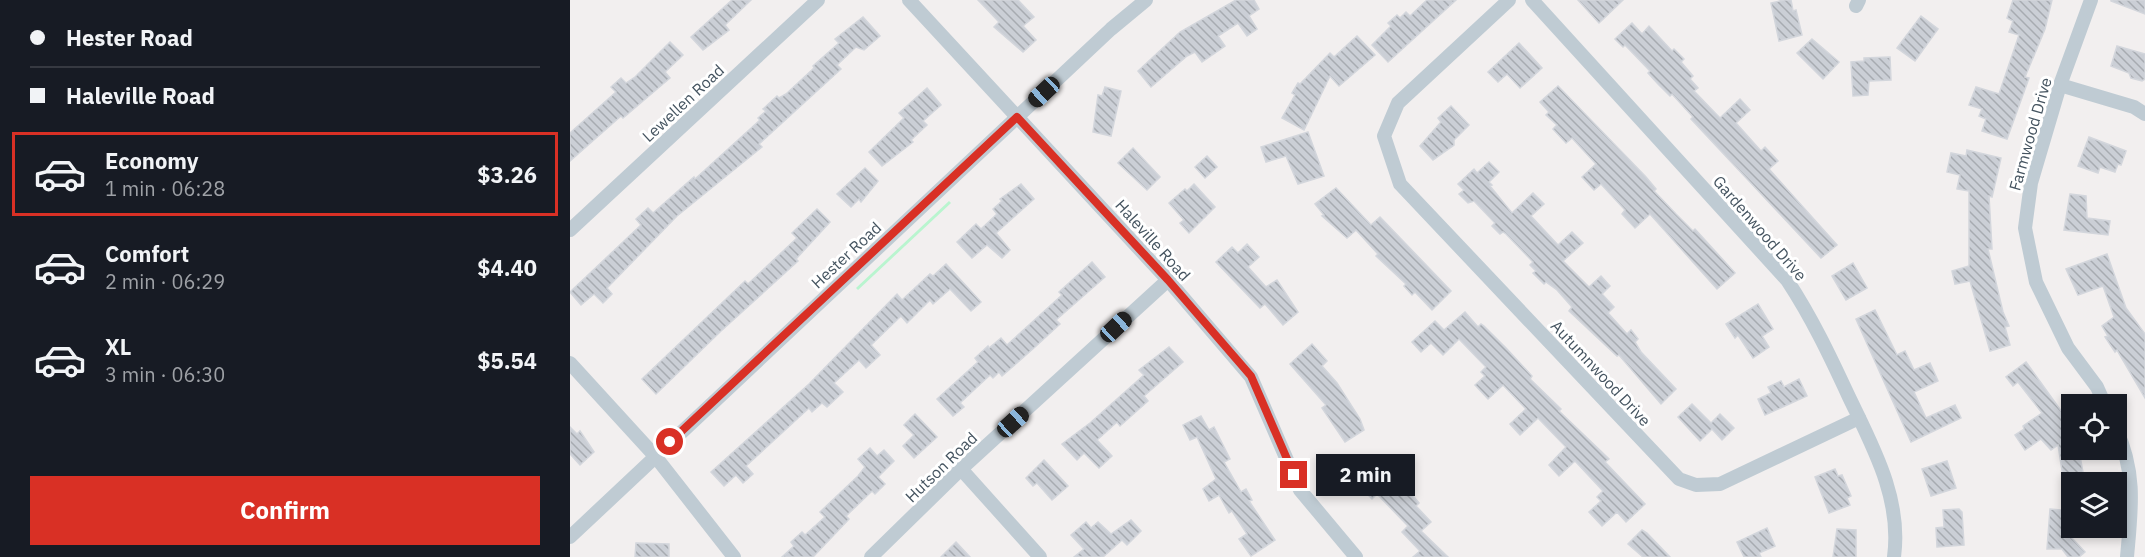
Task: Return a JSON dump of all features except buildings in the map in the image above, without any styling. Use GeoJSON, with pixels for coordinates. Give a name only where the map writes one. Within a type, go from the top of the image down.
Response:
{"type":"FeatureCollection","features":[{"type":"Feature","properties":{"kind":"street","name":"Lewellen Road"},"geometry":{"type":"LineString","coordinates":[[570,230],[818,0]]}},
{"type":"Feature","properties":{"kind":"street","name":"Haleville Road"},"geometry":{"type":"LineString","coordinates":[[909,0],[1168,280],[1251,376],[1300,490],[1356,557]]}},
{"type":"Feature","properties":{"kind":"street","name":"Hester Road"},"geometry":{"type":"LineString","coordinates":[[570,537],[1111,29],[1146,0]]}},
{"type":"Feature","properties":{"kind":"street","name":"Autumnwood Drive"},"geometry":{"type":"LineString","coordinates":[[1509,0],[1398,103],[1384,136],[1400,184],[1679,479],[1696,485],[1720,484],[1859,418]]}},
{"type":"Feature","properties":{"kind":"street","name":"Gardenwood Drive"},"geometry":{"type":"LineString","coordinates":[[1532,0],[1787,280],[1813,319],[1877,455],[1892,500],[1894,557]]}},
{"type":"Feature","properties":{"kind":"street","name":"Farmwood Drive"},"geometry":{"type":"LineString","coordinates":[[2091,0],[2060,85],[2031,183],[2025,228],[2036,282],[2068,348],[2100,394]]}},
{"type":"Feature","properties":{"kind":"street"},"geometry":{"type":"LineString","coordinates":[[2060,85],[2134,107],[2145,114]]}},
{"type":"Feature","properties":{"kind":"street","name":"Hutson Road"},"geometry":{"type":"LineString","coordinates":[[872,557],[961,469],[1168,280]]}},
{"type":"Feature","properties":{"kind":"street"},"geometry":{"type":"LineString","coordinates":[[570,363],[655,456],[734,557]]}},
{"type":"Feature","properties":{"kind":"street"},"geometry":{"type":"LineString","coordinates":[[2126,460],[2133,494],[2127,557]]}},
{"type":"Feature","properties":{"kind":"street"},"geometry":{"type":"LineString","coordinates":[[961,469],[1040,557]]}},
{"type":"Feature","properties":{"kind":"green space"},"geometry":{"type":"Polygon","coordinates":[[[949,201],[951,203],[858,290],[856,288],[949,201]]]}},
{"type":"Feature","properties":{"kind":"route"},"geometry":{"type":"LineString","coordinates":[[670,442],[1017,117],[1168,280],[1251,376],[1294,475]]}}]}
